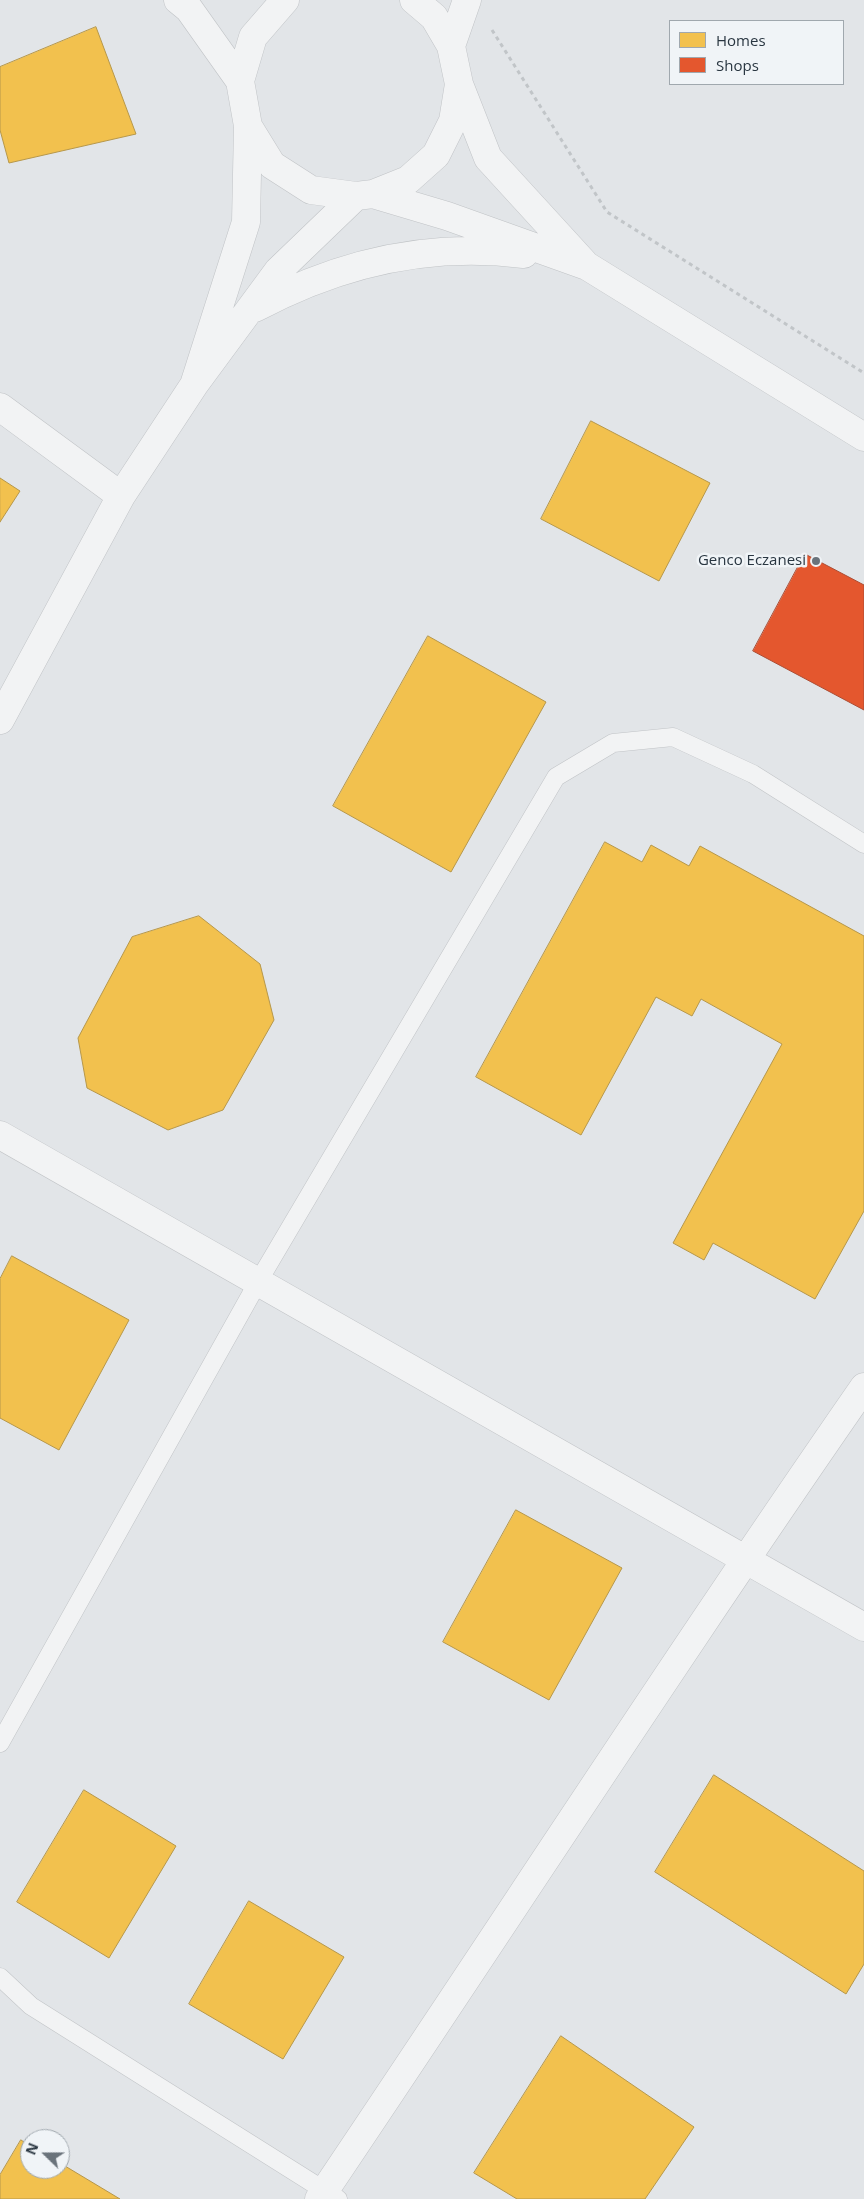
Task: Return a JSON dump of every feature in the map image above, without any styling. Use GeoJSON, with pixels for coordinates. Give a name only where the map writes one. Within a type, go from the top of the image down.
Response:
{"type":"FeatureCollection","features":[{"type":"Feature","properties":{"kind":"street"},"geometry":{"type":"LineString","coordinates":[[178,0],[189,9],[240,81],[248,126],[246,222],[194,385]]}},
{"type":"Feature","properties":{"kind":"street"},"geometry":{"type":"LineString","coordinates":[[240,81],[253,37],[285,0]]}},
{"type":"Feature","properties":{"kind":"street"},"geometry":{"type":"LineString","coordinates":[[414,0],[434,17],[451,46],[459,84],[488,158],[587,266]]}},
{"type":"Feature","properties":{"kind":"street"},"geometry":{"type":"LineString","coordinates":[[451,46],[464,7]]}},
{"type":"Feature","properties":{"kind":"street"},"geometry":{"type":"LineString","coordinates":[[0,720],[121,496],[194,385],[278,271],[365,195],[408,180],[436,155],[453,121],[459,84]]}},
{"type":"Feature","properties":{"kind":"street"},"geometry":{"type":"LineString","coordinates":[[248,126],[272,165],[311,190],[365,195],[447,216],[587,266],[864,437]]}},
{"type":"Feature","properties":{"kind":"street"},"geometry":{"type":"LineString","coordinates":[[248,311],[286,291],[325,275],[366,263],[410,254],[454,250],[499,251],[544,256],[587,266]]}},
{"type":"Feature","properties":{"kind":"street"},"geometry":{"type":"LineString","coordinates":[[0,408],[121,496]]}},
{"type":"Feature","properties":{"kind":"street"},"geometry":{"type":"LineString","coordinates":[[0,1135],[864,1627]]}},
{"type":"Feature","properties":{"kind":"street"},"geometry":{"type":"LineString","coordinates":[[327,2196],[745,1558],[864,1387]]}},
{"type":"Feature","properties":{"kind":"lane"},"geometry":{"type":"LineString","coordinates":[[0,1743],[258,1282],[556,776],[612,743],[673,737],[753,774],[864,844]]}},
{"type":"Feature","properties":{"kind":"lane"},"geometry":{"type":"LineString","coordinates":[[0,1977],[31,2006],[327,2196]]}},
{"type":"Feature","properties":{"kind":"path"},"geometry":{"type":"LineString","coordinates":[[464,7],[495,32],[607,212],[864,373]]}},
{"type":"Feature","properties":{"kind":"building: Homes"},"geometry":{"type":"Polygon","coordinates":[[[96,27],[136,134],[9,163],[0,130],[0,67],[96,27]]]}},
{"type":"Feature","properties":{"kind":"building: Homes"},"geometry":{"type":"Polygon","coordinates":[[[591,421],[710,483],[659,581],[541,519],[591,421]]]}},
{"type":"Feature","properties":{"kind":"building: Homes"},"geometry":{"type":"Polygon","coordinates":[[[0,478],[20,491],[0,522],[0,478]]]}},
{"type":"Feature","properties":{"kind":"building: Homes"},"geometry":{"type":"Polygon","coordinates":[[[428,636],[546,702],[451,872],[333,806],[428,636]]]}},
{"type":"Feature","properties":{"kind":"building: Homes"},"geometry":{"type":"Polygon","coordinates":[[[605,842],[642,862],[651,845],[689,866],[700,846],[864,936],[864,1211],[815,1299],[713,1243],[704,1260],[673,1243],[782,1044],[701,999],[692,1016],[656,997],[581,1135],[476,1077],[605,842]]]}},
{"type":"Feature","properties":{"kind":"building: Homes"},"geometry":{"type":"Polygon","coordinates":[[[199,916],[260,964],[274,1020],[223,1110],[168,1130],[87,1088],[78,1038],[132,937],[199,916]]]}},
{"type":"Feature","properties":{"kind":"building: Homes"},"geometry":{"type":"Polygon","coordinates":[[[12,1256],[129,1320],[59,1450],[0,1418],[0,1279],[12,1256]]]}},
{"type":"Feature","properties":{"kind":"building: Homes"},"geometry":{"type":"Polygon","coordinates":[[[516,1510],[622,1568],[549,1700],[443,1642],[516,1510]]]}},
{"type":"Feature","properties":{"kind":"building: Homes"},"geometry":{"type":"Polygon","coordinates":[[[714,1775],[864,1871],[864,1964],[846,1994],[655,1872],[714,1775]]]}},
{"type":"Feature","properties":{"kind":"building: Homes"},"geometry":{"type":"Polygon","coordinates":[[[84,1790],[176,1846],[109,1958],[17,1902],[84,1790]]]}},
{"type":"Feature","properties":{"kind":"building: Homes"},"geometry":{"type":"Polygon","coordinates":[[[249,1901],[344,1957],[283,2059],[189,2004],[249,1901]]]}},
{"type":"Feature","properties":{"kind":"building: Homes"},"geometry":{"type":"Polygon","coordinates":[[[561,2036],[694,2127],[645,2199],[517,2199],[474,2173],[561,2036]]]}},
{"type":"Feature","properties":{"kind":"building: Homes"},"geometry":{"type":"Polygon","coordinates":[[[20,2142],[20,2179],[70,2179],[70,2169],[120,2199],[0,2199],[0,2175],[20,2142]]]}},
{"type":"Feature","properties":{"kind":"building: Shops"},"geometry":{"type":"Polygon","coordinates":[[[805,554],[864,585],[864,710],[753,651],[805,554]]]}},
{"type":"Feature","properties":{"kind":"place","name":"Genco Eczanesi"},"geometry":{"type":"Point","coordinates":[816,561]}}]}
